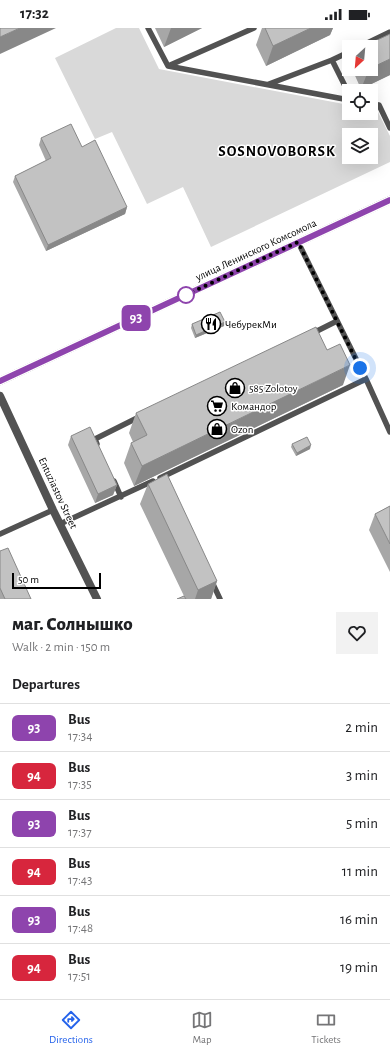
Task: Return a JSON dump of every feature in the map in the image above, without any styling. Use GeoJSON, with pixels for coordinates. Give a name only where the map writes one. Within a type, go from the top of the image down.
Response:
{"type":"FeatureCollection","features":[{"type":"Feature","properties":{"kind":"main road","name":"улица Ленинского Комсомола"},"geometry":{"type":"LineString","coordinates":[[0,381],[390,200]]}},
{"type":"Feature","properties":{"kind":"street","name":"Entuziastov Street"},"geometry":{"type":"LineString","coordinates":[[0,396],[53,510],[97,599]]}},
{"type":"Feature","properties":{"kind":"lane"},"geometry":{"type":"LineString","coordinates":[[148,28],[168,66]]}},
{"type":"Feature","properties":{"kind":"lane"},"geometry":{"type":"LineString","coordinates":[[168,66],[254,28]]}},
{"type":"Feature","properties":{"kind":"lane"},"geometry":{"type":"LineString","coordinates":[[373,40],[390,32]]}},
{"type":"Feature","properties":{"kind":"lane"},"geometry":{"type":"LineString","coordinates":[[269,84],[342,55]]}},
{"type":"Feature","properties":{"kind":"lane"},"geometry":{"type":"LineString","coordinates":[[332,60],[344,84]]}},
{"type":"Feature","properties":{"kind":"lane"},"geometry":{"type":"LineString","coordinates":[[168,66],[342,99]]}},
{"type":"Feature","properties":{"kind":"lane"},"geometry":{"type":"LineString","coordinates":[[378,105],[390,128]]}},
{"type":"Feature","properties":{"kind":"lane"},"geometry":{"type":"LineString","coordinates":[[298,242],[338,321],[390,432]]}},
{"type":"Feature","properties":{"kind":"lane"},"geometry":{"type":"LineString","coordinates":[[302,338],[338,321]]}},
{"type":"Feature","properties":{"kind":"lane"},"geometry":{"type":"LineString","coordinates":[[60,524],[121,497],[366,380]]}},
{"type":"Feature","properties":{"kind":"lane"},"geometry":{"type":"LineString","coordinates":[[101,453],[95,439],[145,414]]}},
{"type":"Feature","properties":{"kind":"lane"},"geometry":{"type":"LineString","coordinates":[[111,475],[121,497]]}},
{"type":"Feature","properties":{"kind":"lane"},"geometry":{"type":"LineString","coordinates":[[0,534],[53,510]]}},
{"type":"Feature","properties":{"kind":"lane"},"geometry":{"type":"LineString","coordinates":[[211,579],[220,599]]}},
{"type":"Feature","properties":{"kind":"shaded area"},"geometry":{"type":"Polygon","coordinates":[[[116,28],[139,28],[159,69],[342,104],[342,120],[378,120],[378,112],[390,136],[390,162],[211,247],[183,187],[147,204],[112,132],[95,139],[55,58],[116,28]]]}},
{"type":"Feature","properties":{"kind":"building"},"geometry":{"type":"Polygon","coordinates":[[[0,28],[20,28],[0,37],[0,28]]]}},
{"type":"Feature","properties":{"kind":"building"},"geometry":{"type":"Polygon","coordinates":[[[265,28],[311,28],[273,46],[265,28]]]}},
{"type":"Feature","properties":{"kind":"building"},"geometry":{"type":"Polygon","coordinates":[[[390,34],[390,59],[378,65],[378,40],[390,34]]]}},
{"type":"Feature","properties":{"kind":"building"},"geometry":{"type":"Polygon","coordinates":[[[71,124],[82,147],[95,140],[127,207],[48,245],[15,176],[51,158],[41,138],[71,124]]]}},
{"type":"Feature","properties":{"kind":"building"},"geometry":{"type":"Polygon","coordinates":[[[220,312],[225,322],[196,335],[192,324],[220,312]]]}},
{"type":"Feature","properties":{"kind":"building"},"geometry":{"type":"Polygon","coordinates":[[[316,327],[327,350],[340,344],[350,365],[142,466],[131,443],[147,435],[136,413],[316,327]]]}},
{"type":"Feature","properties":{"kind":"building"},"geometry":{"type":"Polygon","coordinates":[[[90,427],[117,485],[98,494],[71,436],[90,427]]]}},
{"type":"Feature","properties":{"kind":"building"},"geometry":{"type":"Polygon","coordinates":[[[307,437],[311,445],[297,453],[292,444],[307,437]]]}},
{"type":"Feature","properties":{"kind":"building"},"geometry":{"type":"Polygon","coordinates":[[[167,474],[217,581],[198,590],[148,484],[167,474]]]}},
{"type":"Feature","properties":{"kind":"building"},"geometry":{"type":"Polygon","coordinates":[[[390,506],[390,544],[375,514],[390,506]]]}},
{"type":"Feature","properties":{"kind":"building"},"geometry":{"type":"Polygon","coordinates":[[[8,548],[31,599],[5,599],[0,588],[0,551],[8,548]]]}},
{"type":"Feature","properties":{"kind":"building"},"geometry":{"type":"Polygon","coordinates":[[[184,596],[186,599],[177,599],[184,596]]]}},
{"type":"Feature","properties":{"kind":"bus line","name":"93"},"geometry":{"type":"LineString","coordinates":[[0,381],[390,200]]}},
{"type":"Feature","properties":{"kind":"place","name":"ЧебурекМи"},"geometry":{"type":"Point","coordinates":[211,324]}},
{"type":"Feature","properties":{"kind":"place","name":"585 Zolotoy"},"geometry":{"type":"Point","coordinates":[235,388]}},
{"type":"Feature","properties":{"kind":"place","name":"Командор"},"geometry":{"type":"Point","coordinates":[217,406]}},
{"type":"Feature","properties":{"kind":"place","name":"Ozon"},"geometry":{"type":"Point","coordinates":[217,429]}},
{"type":"Feature","properties":{"kind":"district","name":"SOSNOVOBORSK"},"geometry":{"type":"Point","coordinates":[277,151]}},
{"type":"Feature","properties":{"kind":"route"},"geometry":{"type":"LineString","coordinates":[[186,295],[298,242],[360,368]]}}]}
